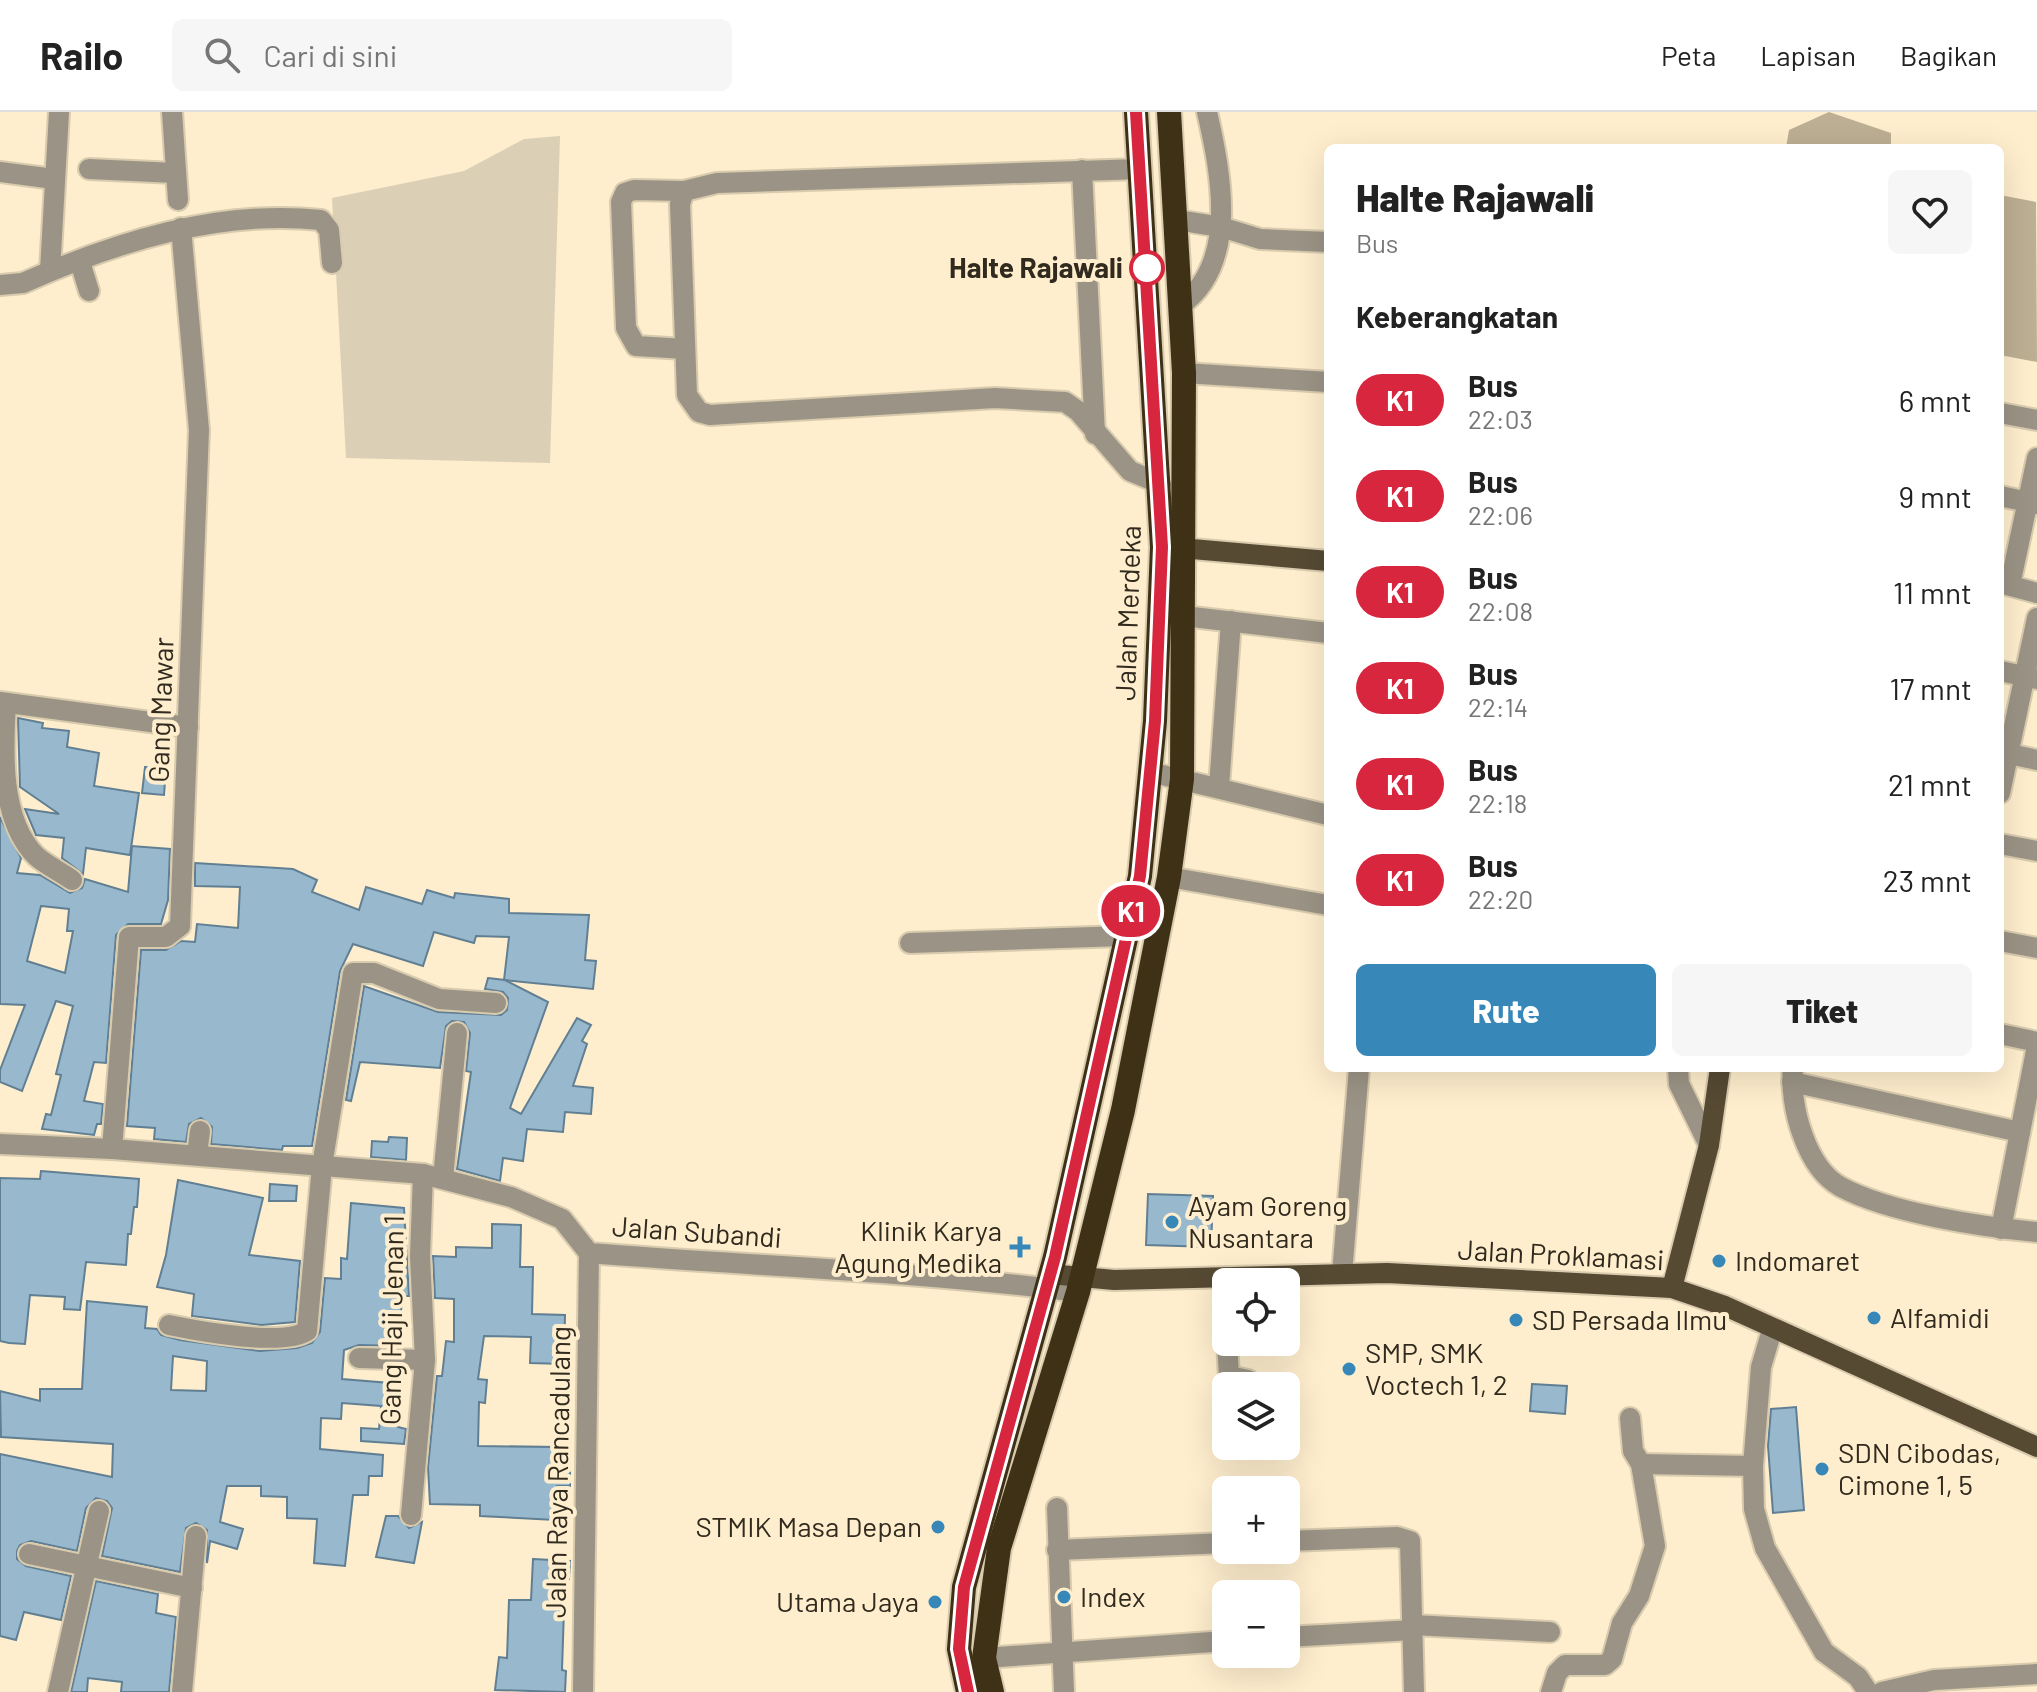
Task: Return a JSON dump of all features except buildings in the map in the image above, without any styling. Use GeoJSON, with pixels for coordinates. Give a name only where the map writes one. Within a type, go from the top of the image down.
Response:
{"type":"FeatureCollection","features":[{"type":"Feature","properties":{"kind":"highway","name":"Jalan Merdeka"},"geometry":{"type":"LineString","coordinates":[[968,1692],[959,1649],[964,1587],[1047,1281],[1140,876],[1174,547],[1161,484],[1136,112]]}},
{"type":"Feature","properties":{"kind":"highway"},"geometry":{"type":"LineString","coordinates":[[992,1692],[984,1658],[999,1548],[1080,1285],[1123,1110],[1169,877],[1182,779],[1184,616],[1174,547],[1184,373],[1169,112]]}},
{"type":"Feature","properties":{"kind":"main road","name":"Jalan Merdeka"},"geometry":{"type":"LineString","coordinates":[[1174,547],[1324,561]]}},
{"type":"Feature","properties":{"kind":"main road"},"geometry":{"type":"LineString","coordinates":[[1672,1288],[1709,1145],[1719,1072]]}},
{"type":"Feature","properties":{"kind":"main road","name":"Jalan Proklamasi"},"geometry":{"type":"LineString","coordinates":[[1300,1275],[1387,1273],[1672,1288],[1725,1306],[1772,1330],[2037,1447]]}},
{"type":"Feature","properties":{"kind":"main road","name":"Jalan Proklamasi"},"geometry":{"type":"LineString","coordinates":[[1080,1285],[1212,1278]]}},
{"type":"Feature","properties":{"kind":"street"},"geometry":{"type":"LineString","coordinates":[[50,271],[59,112]]}},
{"type":"Feature","properties":{"kind":"street"},"geometry":{"type":"LineString","coordinates":[[172,112],[178,200]]}},
{"type":"Feature","properties":{"kind":"street"},"geometry":{"type":"LineString","coordinates":[[1181,305],[1199,292],[1213,265],[1221,227],[1215,147],[1207,112]]}},
{"type":"Feature","properties":{"kind":"street"},"geometry":{"type":"LineString","coordinates":[[89,169],[175,173]]}},
{"type":"Feature","properties":{"kind":"street"},"geometry":{"type":"LineString","coordinates":[[685,349],[636,346],[629,339],[621,202],[625,193],[634,190],[684,191],[717,183],[1141,169]]}},
{"type":"Feature","properties":{"kind":"street"},"geometry":{"type":"LineString","coordinates":[[1082,170],[1095,434]]}},
{"type":"Feature","properties":{"kind":"street"},"geometry":{"type":"LineString","coordinates":[[0,172],[54,179]]}},
{"type":"Feature","properties":{"kind":"street"},"geometry":{"type":"LineString","coordinates":[[684,191],[680,204],[687,395],[699,412],[710,415],[995,398],[1065,402],[1078,411],[1130,471],[1161,484]]}},
{"type":"Feature","properties":{"kind":"street"},"geometry":{"type":"LineString","coordinates":[[0,285],[23,283],[50,271],[181,228],[282,216],[321,220],[329,230],[332,263]]}},
{"type":"Feature","properties":{"kind":"street"},"geometry":{"type":"LineString","coordinates":[[1177,220],[1221,227],[1260,239],[1324,242]]}},
{"type":"Feature","properties":{"kind":"street","name":"Gang Mawar"},"geometry":{"type":"LineString","coordinates":[[112,1149],[129,937],[166,937],[178,931],[180,926],[199,430],[181,228]]}},
{"type":"Feature","properties":{"kind":"street"},"geometry":{"type":"LineString","coordinates":[[80,262],[89,291]]}},
{"type":"Feature","properties":{"kind":"street"},"geometry":{"type":"LineString","coordinates":[[1184,373],[1324,382]]}},
{"type":"Feature","properties":{"kind":"street"},"geometry":{"type":"LineString","coordinates":[[2004,414],[2037,420]]}},
{"type":"Feature","properties":{"kind":"street"},"geometry":{"type":"LineString","coordinates":[[2037,458],[2032,503],[2005,584],[2037,593]]}},
{"type":"Feature","properties":{"kind":"street"},"geometry":{"type":"LineString","coordinates":[[2004,497],[2032,503]]}},
{"type":"Feature","properties":{"kind":"street"},"geometry":{"type":"LineString","coordinates":[[1184,616],[1324,633]]}},
{"type":"Feature","properties":{"kind":"street"},"geometry":{"type":"LineString","coordinates":[[2037,618],[2030,677],[2004,753],[2037,760]]}},
{"type":"Feature","properties":{"kind":"street"},"geometry":{"type":"LineString","coordinates":[[1219,787],[1231,621]]}},
{"type":"Feature","properties":{"kind":"street"},"geometry":{"type":"LineString","coordinates":[[2004,672],[2030,677]]}},
{"type":"Feature","properties":{"kind":"street"},"geometry":{"type":"LineString","coordinates":[[72,880],[36,856],[16,831],[5,792],[3,703],[188,727]]}},
{"type":"Feature","properties":{"kind":"street"},"geometry":{"type":"LineString","coordinates":[[1150,772],[1324,814]]}},
{"type":"Feature","properties":{"kind":"street"},"geometry":{"type":"LineString","coordinates":[[2004,845],[2037,851]]}},
{"type":"Feature","properties":{"kind":"street"},"geometry":{"type":"LineString","coordinates":[[1169,877],[1324,904]]}},
{"type":"Feature","properties":{"kind":"street"},"geometry":{"type":"LineString","coordinates":[[910,943],[1124,936]]}},
{"type":"Feature","properties":{"kind":"street"},"geometry":{"type":"LineString","coordinates":[[2004,942],[2037,948]]}},
{"type":"Feature","properties":{"kind":"street"},"geometry":{"type":"LineString","coordinates":[[169,1325],[238,1337],[306,1333],[322,1166],[353,973],[374,973],[439,999],[496,1003]]}},
{"type":"Feature","properties":{"kind":"street","name":"Gang Haji Jenan 1"},"geometry":{"type":"LineString","coordinates":[[411,1515],[425,1360],[420,1256],[457,1033]]}},
{"type":"Feature","properties":{"kind":"street"},"geometry":{"type":"LineString","coordinates":[[2001,1229],[2037,1044],[2004,1035]]}},
{"type":"Feature","properties":{"kind":"street"},"geometry":{"type":"LineString","coordinates":[[1342,1274],[1359,1072]]}},
{"type":"Feature","properties":{"kind":"street"},"geometry":{"type":"LineString","coordinates":[[1678,1072],[1679,1084],[1709,1145]]}},
{"type":"Feature","properties":{"kind":"street"},"geometry":{"type":"LineString","coordinates":[[2020,1132],[1792,1075],[1803,1144],[1838,1186],[1889,1205],[2001,1229],[2037,1232]]}},
{"type":"Feature","properties":{"kind":"street"},"geometry":{"type":"LineString","coordinates":[[197,1155],[200,1131]]}},
{"type":"Feature","properties":{"kind":"street","name":"Jalan Subandi"},"geometry":{"type":"LineString","coordinates":[[0,1144],[197,1155],[433,1176],[511,1197],[562,1219],[589,1253],[729,1265],[870,1270],[1080,1285]]}},
{"type":"Feature","properties":{"kind":"street","name":"Jalan Raya Rancadulang"},"geometry":{"type":"LineString","coordinates":[[583,1692],[589,1253]]}},
{"type":"Feature","properties":{"kind":"street"},"geometry":{"type":"LineString","coordinates":[[1772,1330],[1761,1367],[1753,1466],[1754,1509],[1765,1548],[1824,1652],[1858,1677],[1868,1692]]}},
{"type":"Feature","properties":{"kind":"street"},"geometry":{"type":"LineString","coordinates":[[359,1358],[425,1360]]}},
{"type":"Feature","properties":{"kind":"street"},"geometry":{"type":"LineString","coordinates":[[1551,1692],[1557,1673],[1565,1665],[1605,1665],[1612,1659],[1622,1623],[1639,1596],[1655,1546],[1641,1464],[1633,1451],[1630,1418]]}},
{"type":"Feature","properties":{"kind":"street"},"geometry":{"type":"LineString","coordinates":[[1641,1464],[1753,1466]]}},
{"type":"Feature","properties":{"kind":"street"},"geometry":{"type":"LineString","coordinates":[[1057,1508],[1064,1692]]}},
{"type":"Feature","properties":{"kind":"street"},"geometry":{"type":"LineString","coordinates":[[58,1692],[99,1511]]}},
{"type":"Feature","properties":{"kind":"street"},"geometry":{"type":"LineString","coordinates":[[182,1692],[196,1536]]}},
{"type":"Feature","properties":{"kind":"street"},"geometry":{"type":"LineString","coordinates":[[1300,1541],[1406,1537],[1412,1548],[1414,1692]]}},
{"type":"Feature","properties":{"kind":"street"},"geometry":{"type":"LineString","coordinates":[[1057,1550],[1212,1544]]}},
{"type":"Feature","properties":{"kind":"street"},"geometry":{"type":"LineString","coordinates":[[29,1554],[84,1568],[192,1588]]}},
{"type":"Feature","properties":{"kind":"street"},"geometry":{"type":"LineString","coordinates":[[1300,1636],[1413,1627],[1550,1632]]}},
{"type":"Feature","properties":{"kind":"street"},"geometry":{"type":"LineString","coordinates":[[984,1658],[1062,1650],[1212,1642]]}},
{"type":"Feature","properties":{"kind":"street"},"geometry":{"type":"LineString","coordinates":[[1882,1692],[1934,1680],[2037,1674]]}},
{"type":"Feature","properties":{"kind":"shaded area"},"geometry":{"type":"Polygon","coordinates":[[[1829,112],[1891,133],[1891,144],[1787,144],[1789,130],[1829,112]]]}},
{"type":"Feature","properties":{"kind":"shaded area"},"geometry":{"type":"Polygon","coordinates":[[[560,136],[550,463],[346,458],[332,198],[464,171],[524,139],[560,136]]]}},
{"type":"Feature","properties":{"kind":"shaded area"},"geometry":{"type":"Polygon","coordinates":[[[2004,196],[2036,202],[2037,362],[2004,356],[2004,196]]]}},
{"type":"Feature","properties":{"kind":"bus line","name":"K1"},"geometry":{"type":"LineString","coordinates":[[968,1692],[959,1649],[964,1587],[1055,1257],[1124,936],[1140,876],[1155,721],[1162,547],[1161,484],[1136,112]]}},
{"type":"Feature","properties":{"kind":"place","name":"Halte Rajawali"},"geometry":{"type":"Point","coordinates":[1147,268]}},
{"type":"Feature","properties":{"kind":"place","name":"Ayam Goreng Nusantara"},"geometry":{"type":"Point","coordinates":[1172,1222]}},
{"type":"Feature","properties":{"kind":"place","name":"Klinik Karya Agung Medika"},"geometry":{"type":"Point","coordinates":[1020,1247]}},
{"type":"Feature","properties":{"kind":"place","name":"Indomaret"},"geometry":{"type":"Point","coordinates":[1719,1261]}},
{"type":"Feature","properties":{"kind":"place","name":"Alfamidi"},"geometry":{"type":"Point","coordinates":[1874,1318]}},
{"type":"Feature","properties":{"kind":"place","name":"SD Persada Ilmu"},"geometry":{"type":"Point","coordinates":[1516,1320]}},
{"type":"Feature","properties":{"kind":"place","name":"SMP, SMK Voctech 1, 2"},"geometry":{"type":"Point","coordinates":[1349,1369]}},
{"type":"Feature","properties":{"kind":"place","name":"SDN Cibodas, Cimone 1, 5"},"geometry":{"type":"Point","coordinates":[1822,1469]}},
{"type":"Feature","properties":{"kind":"place","name":"STMIK Masa Depan"},"geometry":{"type":"Point","coordinates":[938,1527]}},
{"type":"Feature","properties":{"kind":"place","name":"Index"},"geometry":{"type":"Point","coordinates":[1064,1597]}},
{"type":"Feature","properties":{"kind":"place","name":"Utama Jaya"},"geometry":{"type":"Point","coordinates":[935,1602]}}]}
